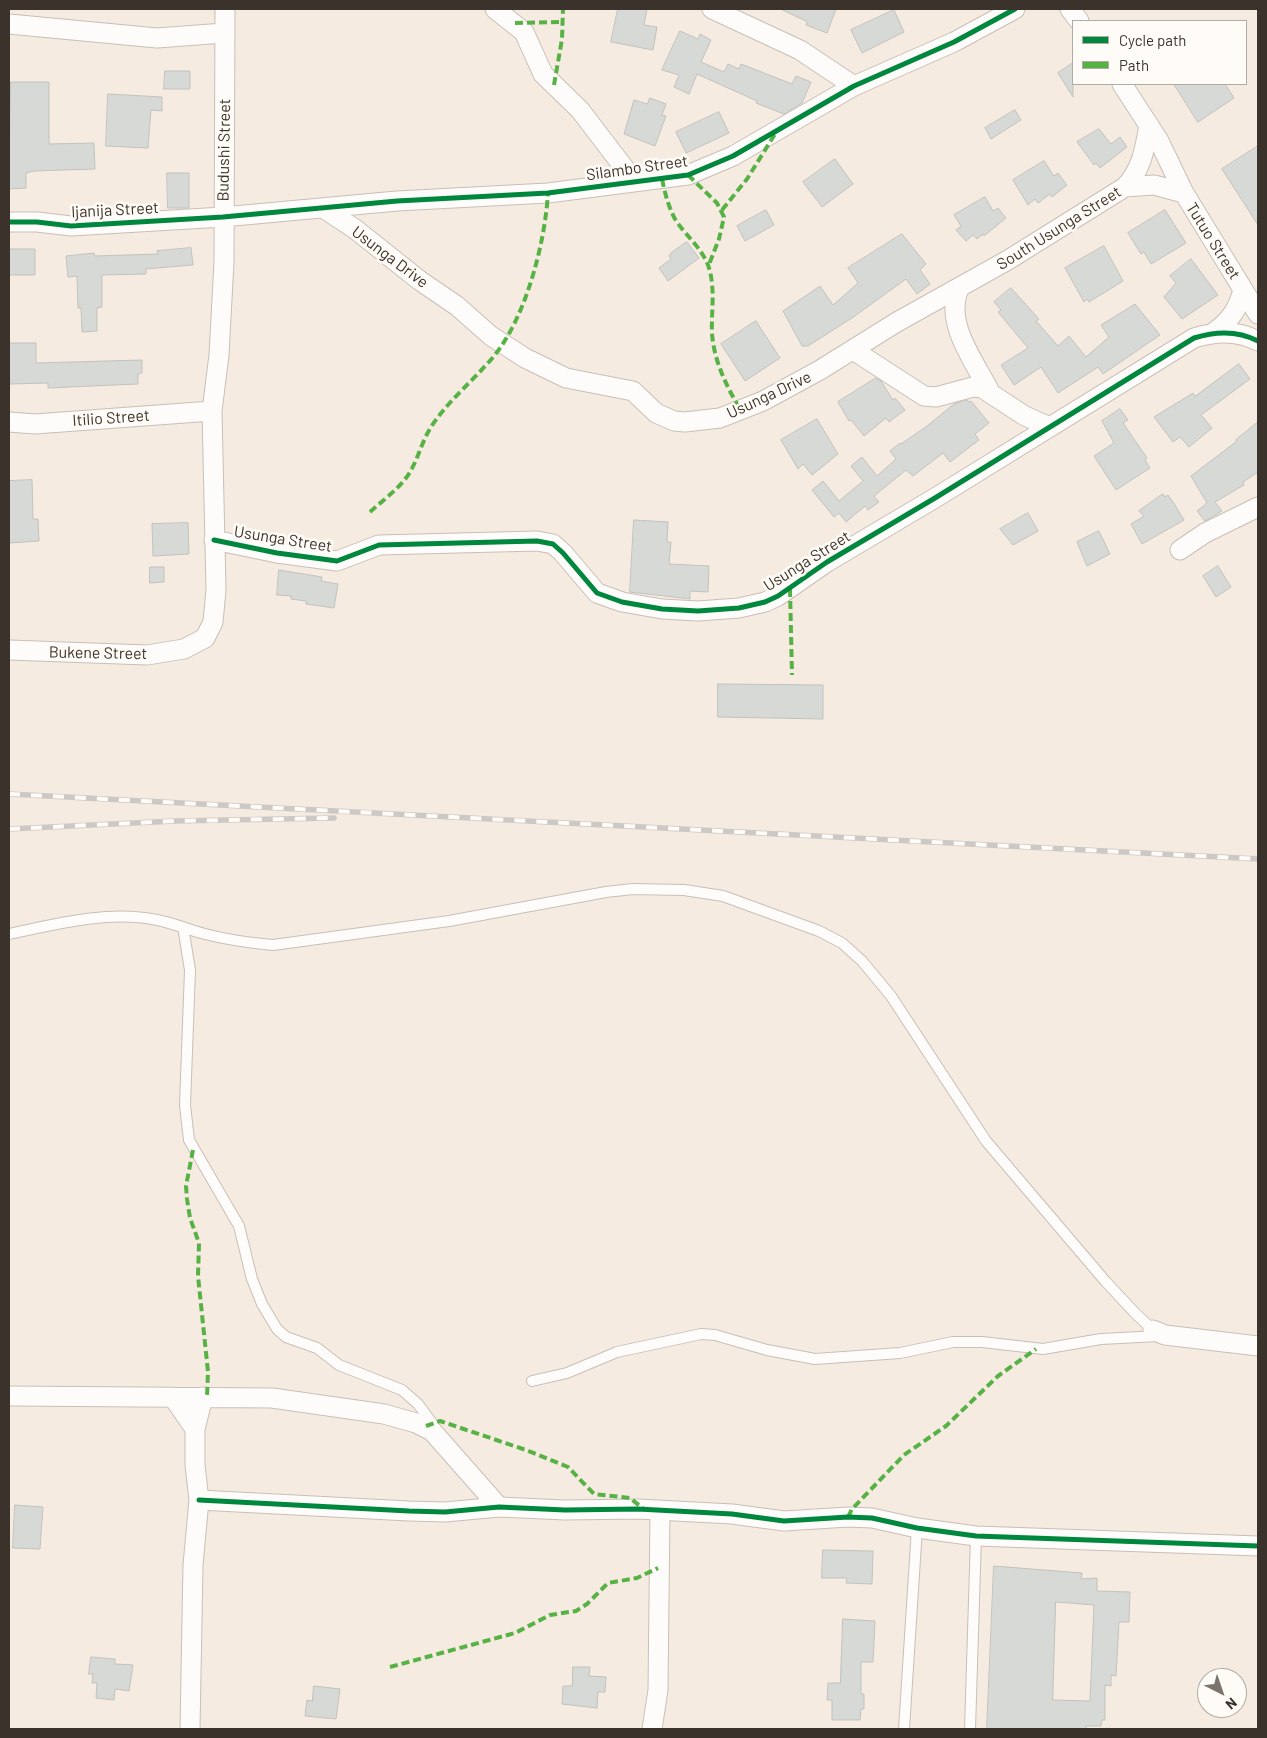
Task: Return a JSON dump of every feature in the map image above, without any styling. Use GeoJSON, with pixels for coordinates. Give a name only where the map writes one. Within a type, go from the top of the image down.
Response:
{"type":"FeatureCollection","features":[{"type":"Feature","properties":{"kind":"street","name":"Budushi Street"},"geometry":{"type":"LineString","coordinates":[[214,540],[212,411],[222,302],[225,9]]}},
{"type":"Feature","properties":{"kind":"street"},"geometry":{"type":"LineString","coordinates":[[496,9],[524,32],[543,74],[580,110],[635,182]]}},
{"type":"Feature","properties":{"kind":"street"},"geometry":{"type":"LineString","coordinates":[[712,9],[800,50],[854,86]]}},
{"type":"Feature","properties":{"kind":"street"},"geometry":{"type":"LineString","coordinates":[[1070,9],[1078,20]]}},
{"type":"Feature","properties":{"kind":"street","name":"Silambo Street"},"geometry":{"type":"LineString","coordinates":[[223,217],[398,201],[548,193],[688,175],[713,165],[854,86],[954,42],[1009,11]]}},
{"type":"Feature","properties":{"kind":"street"},"geometry":{"type":"LineString","coordinates":[[9,24],[157,38],[224,33]]}},
{"type":"Feature","properties":{"kind":"street","name":"Tutuo Street"},"geometry":{"type":"LineString","coordinates":[[1123,85],[1149,124],[1184,193],[1258,314]]}},
{"type":"Feature","properties":{"kind":"street","name":"South Usunga Street"},"geometry":{"type":"LineString","coordinates":[[959,288],[1125,187],[1132,180],[1141,164],[1149,124]]}},
{"type":"Feature","properties":{"kind":"street","name":"Tutuo Street"},"geometry":{"type":"LineString","coordinates":[[1125,187],[1154,185],[1184,193]]}},
{"type":"Feature","properties":{"kind":"street","name":"Usunga Drive"},"geometry":{"type":"LineString","coordinates":[[323,208],[355,229],[419,280],[457,306],[491,336],[525,358],[566,378],[633,391],[656,413],[674,421],[700,421],[741,411],[795,384],[897,322],[959,288]]}},
{"type":"Feature","properties":{"kind":"street","name":"Ijanija Street"},"geometry":{"type":"LineString","coordinates":[[9,222],[37,222],[72,226],[223,217]]}},
{"type":"Feature","properties":{"kind":"street"},"geometry":{"type":"LineString","coordinates":[[959,288],[955,298],[955,317],[968,350],[989,390]]}},
{"type":"Feature","properties":{"kind":"street","name":"Tutuo Street"},"geometry":{"type":"LineString","coordinates":[[1214,332],[1224,325],[1236,310],[1243,290]]}},
{"type":"Feature","properties":{"kind":"street"},"geometry":{"type":"LineString","coordinates":[[1214,332],[1243,335],[1258,341]]}},
{"type":"Feature","properties":{"kind":"street","name":"Usunga Street"},"geometry":{"type":"LineString","coordinates":[[214,540],[277,553],[336,561],[379,545],[537,541],[548,543],[558,548],[597,593],[608,598],[662,609],[698,611],[739,608],[765,602],[778,596],[827,562],[1050,427],[1171,350],[1194,338],[1214,332]]}},
{"type":"Feature","properties":{"kind":"street"},"geometry":{"type":"LineString","coordinates":[[853,350],[924,396],[936,397],[973,387],[989,390],[1025,416],[1050,427]]}},
{"type":"Feature","properties":{"kind":"street","name":"Itilio Street"},"geometry":{"type":"LineString","coordinates":[[9,422],[35,424],[212,411]]}},
{"type":"Feature","properties":{"kind":"street"},"geometry":{"type":"LineString","coordinates":[[1180,550],[1205,533],[1258,507]]}},
{"type":"Feature","properties":{"kind":"street","name":"Bukene Street"},"geometry":{"type":"LineString","coordinates":[[9,650],[147,656],[184,649],[205,638],[213,622],[216,590],[214,540]]}},
{"type":"Feature","properties":{"kind":"street"},"geometry":{"type":"LineString","coordinates":[[1159,1332],[1258,1346]]}},
{"type":"Feature","properties":{"kind":"street"},"geometry":{"type":"LineString","coordinates":[[9,1396],[272,1398],[384,1414],[416,1423],[432,1431],[499,1507]]}},
{"type":"Feature","properties":{"kind":"street"},"geometry":{"type":"LineString","coordinates":[[173,1397],[195,1429]]}},
{"type":"Feature","properties":{"kind":"street"},"geometry":{"type":"LineString","coordinates":[[190,1729],[193,1574],[199,1500],[195,1465],[195,1429],[203,1397]]}},
{"type":"Feature","properties":{"kind":"street"},"geometry":{"type":"LineString","coordinates":[[199,1500],[409,1511],[499,1507],[565,1510],[660,1510],[732,1514],[784,1521],[848,1517],[872,1518],[917,1528],[976,1536],[1258,1546]]}},
{"type":"Feature","properties":{"kind":"street"},"geometry":{"type":"LineString","coordinates":[[652,1729],[658,1690],[660,1510]]}},
{"type":"Feature","properties":{"kind":"lane"},"geometry":{"type":"LineString","coordinates":[[9,934],[93,918],[150,919],[246,943],[273,944],[449,921],[633,888],[684,890],[723,896],[820,931],[842,943],[862,961],[891,996],[986,1141],[1135,1313],[1159,1332]]}},
{"type":"Feature","properties":{"kind":"lane"},"geometry":{"type":"LineString","coordinates":[[183,927],[190,970],[185,1105],[189,1140],[239,1226],[252,1279],[262,1304],[277,1329],[286,1337],[317,1348],[339,1365],[402,1390],[418,1404],[432,1423]]}},
{"type":"Feature","properties":{"kind":"lane"},"geometry":{"type":"LineString","coordinates":[[532,1380],[566,1373],[617,1352],[701,1334],[715,1335],[767,1350],[816,1358],[900,1353],[953,1342],[982,1342],[1044,1349],[1100,1339],[1159,1332]]}},
{"type":"Feature","properties":{"kind":"lane"},"geometry":{"type":"LineString","coordinates":[[904,1729],[917,1528]]}},
{"type":"Feature","properties":{"kind":"lane"},"geometry":{"type":"LineString","coordinates":[[970,1729],[976,1536]]}},
{"type":"Feature","properties":{"kind":"building"},"geometry":{"type":"Polygon","coordinates":[[[618,9],[647,9],[644,25],[657,27],[653,50],[611,42],[618,9]]]}},
{"type":"Feature","properties":{"kind":"building"},"geometry":{"type":"Polygon","coordinates":[[[781,9],[836,9],[827,33],[806,25],[807,22],[781,9]]]}},
{"type":"Feature","properties":{"kind":"building"},"geometry":{"type":"Polygon","coordinates":[[[894,10],[904,32],[862,53],[851,30],[894,10]]]}},
{"type":"Feature","properties":{"kind":"building"},"geometry":{"type":"Polygon","coordinates":[[[680,31],[698,39],[700,34],[711,40],[701,62],[724,72],[728,64],[739,69],[741,64],[792,84],[796,76],[811,82],[802,103],[784,114],[756,103],[757,101],[697,74],[689,94],[674,87],[679,75],[662,70],[680,31]]]}},
{"type":"Feature","properties":{"kind":"building"},"geometry":{"type":"Polygon","coordinates":[[[1072,64],[1073,97],[1058,73],[1072,64]]]}},
{"type":"Feature","properties":{"kind":"building"},"geometry":{"type":"Polygon","coordinates":[[[165,71],[190,71],[190,89],[164,89],[165,71]]]}},
{"type":"Feature","properties":{"kind":"building"},"geometry":{"type":"Polygon","coordinates":[[[11,82],[49,82],[49,144],[94,143],[95,169],[34,171],[26,173],[26,188],[9,189],[11,82]]]}},
{"type":"Feature","properties":{"kind":"building"},"geometry":{"type":"Polygon","coordinates":[[[1175,85],[1226,85],[1234,98],[1198,122],[1175,85]]]}},
{"type":"Feature","properties":{"kind":"building"},"geometry":{"type":"Polygon","coordinates":[[[108,94],[162,97],[162,111],[151,110],[148,148],[106,146],[108,94]]]}},
{"type":"Feature","properties":{"kind":"building"},"geometry":{"type":"Polygon","coordinates":[[[650,98],[666,104],[662,115],[666,116],[655,146],[624,134],[634,100],[647,104],[650,98]]]}},
{"type":"Feature","properties":{"kind":"building"},"geometry":{"type":"Polygon","coordinates":[[[1015,110],[1021,120],[991,139],[985,128],[1015,110]]]}},
{"type":"Feature","properties":{"kind":"building"},"geometry":{"type":"Polygon","coordinates":[[[719,112],[729,133],[686,153],[676,132],[719,112]]]}},
{"type":"Feature","properties":{"kind":"building"},"geometry":{"type":"Polygon","coordinates":[[[1099,129],[1111,144],[1120,137],[1127,147],[1100,168],[1096,163],[1094,165],[1077,142],[1099,129]]]}},
{"type":"Feature","properties":{"kind":"building"},"geometry":{"type":"Polygon","coordinates":[[[1258,146],[1258,225],[1222,169],[1258,146]]]}},
{"type":"Feature","properties":{"kind":"building"},"geometry":{"type":"Polygon","coordinates":[[[835,159],[853,184],[822,207],[803,182],[835,159]]]}},
{"type":"Feature","properties":{"kind":"building"},"geometry":{"type":"Polygon","coordinates":[[[1044,161],[1054,176],[1058,173],[1067,185],[1052,197],[1050,194],[1038,203],[1035,199],[1028,205],[1013,180],[1044,161]]]}},
{"type":"Feature","properties":{"kind":"building"},"geometry":{"type":"Polygon","coordinates":[[[167,173],[189,173],[189,208],[168,208],[167,173]]]}},
{"type":"Feature","properties":{"kind":"building"},"geometry":{"type":"Polygon","coordinates":[[[985,197],[993,211],[998,208],[1006,218],[984,236],[983,234],[977,239],[973,235],[966,241],[956,230],[961,226],[954,215],[985,197]]]}},
{"type":"Feature","properties":{"kind":"building"},"geometry":{"type":"Polygon","coordinates":[[[766,210],[774,225],[745,241],[737,226],[766,210]]]}},
{"type":"Feature","properties":{"kind":"building"},"geometry":{"type":"Polygon","coordinates":[[[1165,210],[1186,243],[1151,264],[1144,252],[1141,254],[1128,233],[1165,210]]]}},
{"type":"Feature","properties":{"kind":"building"},"geometry":{"type":"Polygon","coordinates":[[[902,234],[926,264],[920,270],[930,284],[917,294],[906,279],[852,318],[808,346],[802,346],[783,311],[820,286],[833,305],[858,283],[848,268],[902,234]]]}},
{"type":"Feature","properties":{"kind":"building"},"geometry":{"type":"Polygon","coordinates":[[[687,242],[699,258],[668,281],[659,268],[671,259],[669,256],[672,252],[687,242]]]}},
{"type":"Feature","properties":{"kind":"building"},"geometry":{"type":"Polygon","coordinates":[[[1104,246],[1123,281],[1089,302],[1087,299],[1084,302],[1065,268],[1104,246]]]}},
{"type":"Feature","properties":{"kind":"building"},"geometry":{"type":"Polygon","coordinates":[[[191,248],[193,265],[146,269],[146,274],[102,275],[102,307],[97,308],[97,331],[82,332],[81,308],[78,308],[77,276],[68,277],[66,256],[94,253],[95,256],[158,254],[157,251],[191,248]]]}},
{"type":"Feature","properties":{"kind":"building"},"geometry":{"type":"Polygon","coordinates":[[[9,249],[35,249],[35,275],[9,275],[9,249]]]}},
{"type":"Feature","properties":{"kind":"building"},"geometry":{"type":"Polygon","coordinates":[[[1191,259],[1218,295],[1182,319],[1164,297],[1176,283],[1170,276],[1191,259]]]}},
{"type":"Feature","properties":{"kind":"building"},"geometry":{"type":"Polygon","coordinates":[[[1011,288],[1039,319],[1036,321],[1058,346],[1069,336],[1086,357],[1109,337],[1101,325],[1135,304],[1160,335],[1103,374],[1098,367],[1058,393],[1041,367],[1014,385],[1001,365],[1028,348],[998,312],[1001,310],[994,302],[1011,288]]]}},
{"type":"Feature","properties":{"kind":"building"},"geometry":{"type":"Polygon","coordinates":[[[756,321],[780,358],[745,381],[721,344],[756,321]]]}},
{"type":"Feature","properties":{"kind":"building"},"geometry":{"type":"Polygon","coordinates":[[[9,343],[36,343],[36,363],[142,360],[142,373],[138,374],[138,384],[48,388],[48,383],[10,384],[9,343]]]}},
{"type":"Feature","properties":{"kind":"building"},"geometry":{"type":"Polygon","coordinates":[[[1239,364],[1250,379],[1201,415],[1212,428],[1189,447],[1180,437],[1173,442],[1154,417],[1193,393],[1195,396],[1239,364]]]}},
{"type":"Feature","properties":{"kind":"building"},"geometry":{"type":"Polygon","coordinates":[[[876,378],[881,381],[893,400],[895,398],[905,410],[889,422],[886,418],[864,436],[851,420],[849,421],[838,402],[876,378]]]}},
{"type":"Feature","properties":{"kind":"building"},"geometry":{"type":"Polygon","coordinates":[[[967,400],[971,401],[989,423],[975,434],[979,440],[950,462],[943,453],[913,476],[906,470],[874,496],[879,502],[868,510],[865,506],[846,522],[839,513],[834,517],[812,490],[823,481],[839,501],[863,481],[851,466],[862,457],[877,476],[896,459],[890,451],[927,426],[954,404],[967,400]]]}},
{"type":"Feature","properties":{"kind":"building"},"geometry":{"type":"Polygon","coordinates":[[[1120,409],[1128,420],[1123,423],[1147,458],[1145,460],[1150,468],[1116,490],[1094,456],[1114,443],[1102,421],[1120,409]]]}},
{"type":"Feature","properties":{"kind":"building"},"geometry":{"type":"Polygon","coordinates":[[[817,419],[838,454],[812,475],[803,464],[798,469],[781,440],[817,419]]]}},
{"type":"Feature","properties":{"kind":"building"},"geometry":{"type":"Polygon","coordinates":[[[1258,422],[1258,472],[1243,482],[1244,485],[1215,502],[1222,511],[1205,521],[1197,511],[1207,503],[1191,476],[1237,441],[1258,422]]]}},
{"type":"Feature","properties":{"kind":"building"},"geometry":{"type":"Polygon","coordinates":[[[32,480],[33,519],[38,519],[39,541],[9,543],[9,481],[32,480]]]}},
{"type":"Feature","properties":{"kind":"building"},"geometry":{"type":"Polygon","coordinates":[[[1163,494],[1165,497],[1168,495],[1184,520],[1142,544],[1131,524],[1144,516],[1139,511],[1163,494]]]}},
{"type":"Feature","properties":{"kind":"building"},"geometry":{"type":"Polygon","coordinates":[[[1028,513],[1038,531],[1013,545],[1000,529],[1028,513]]]}},
{"type":"Feature","properties":{"kind":"building"},"geometry":{"type":"Polygon","coordinates":[[[634,520],[668,522],[667,542],[671,542],[669,564],[709,566],[708,592],[690,591],[690,599],[630,592],[634,520]]]}},
{"type":"Feature","properties":{"kind":"building"},"geometry":{"type":"Polygon","coordinates":[[[188,523],[189,554],[153,556],[152,524],[188,523]]]}},
{"type":"Feature","properties":{"kind":"building"},"geometry":{"type":"Polygon","coordinates":[[[1099,531],[1110,554],[1087,566],[1077,542],[1099,531]]]}},
{"type":"Feature","properties":{"kind":"building"},"geometry":{"type":"Polygon","coordinates":[[[1218,566],[1231,587],[1216,597],[1203,576],[1218,566]]]}},
{"type":"Feature","properties":{"kind":"building"},"geometry":{"type":"Polygon","coordinates":[[[150,567],[164,567],[164,582],[150,583],[150,567]]]}},
{"type":"Feature","properties":{"kind":"building"},"geometry":{"type":"Polygon","coordinates":[[[279,570],[322,577],[321,581],[338,584],[334,608],[306,604],[306,601],[291,599],[291,596],[277,595],[279,570]]]}},
{"type":"Feature","properties":{"kind":"building"},"geometry":{"type":"Polygon","coordinates":[[[718,684],[823,685],[823,719],[718,717],[718,684]]]}},
{"type":"Feature","properties":{"kind":"building"},"geometry":{"type":"Polygon","coordinates":[[[15,1505],[43,1507],[40,1549],[13,1548],[15,1505]]]}},
{"type":"Feature","properties":{"kind":"building"},"geometry":{"type":"Polygon","coordinates":[[[823,1550],[873,1551],[872,1584],[846,1583],[847,1578],[822,1578],[823,1550]]]}},
{"type":"Feature","properties":{"kind":"building"},"geometry":{"type":"Polygon","coordinates":[[[994,1566],[1082,1573],[1081,1579],[1097,1578],[1097,1591],[1130,1592],[1129,1622],[1119,1622],[1116,1676],[1111,1675],[1111,1686],[1105,1685],[1105,1720],[1102,1720],[1101,1726],[1086,1726],[1086,1729],[987,1729],[994,1566]],[[1056,1602],[1053,1700],[1090,1701],[1094,1605],[1056,1602]]]}},
{"type":"Feature","properties":{"kind":"building"},"geometry":{"type":"Polygon","coordinates":[[[843,1619],[875,1621],[873,1662],[861,1662],[861,1694],[864,1694],[864,1709],[861,1709],[860,1720],[832,1720],[832,1700],[827,1700],[828,1683],[840,1683],[843,1619]]]}},
{"type":"Feature","properties":{"kind":"building"},"geometry":{"type":"Polygon","coordinates":[[[91,1657],[115,1659],[115,1664],[133,1665],[129,1691],[115,1689],[114,1700],[96,1698],[97,1683],[92,1683],[93,1674],[89,1674],[91,1657]]]}},
{"type":"Feature","properties":{"kind":"building"},"geometry":{"type":"Polygon","coordinates":[[[573,1667],[590,1667],[589,1676],[606,1677],[605,1692],[598,1692],[597,1708],[562,1704],[563,1686],[572,1686],[573,1667]]]}},
{"type":"Feature","properties":{"kind":"building"},"geometry":{"type":"Polygon","coordinates":[[[314,1686],[340,1689],[336,1719],[305,1716],[307,1700],[312,1701],[314,1686]]]}},
{"type":"Feature","properties":{"kind":"railway"},"geometry":{"type":"LineString","coordinates":[[9,794],[1258,859]]}},
{"type":"Feature","properties":{"kind":"railway"},"geometry":{"type":"LineString","coordinates":[[9,829],[175,821],[334,818]]}},
{"type":"Feature","properties":{"kind":"marked path"},"geometry":{"type":"LineString","coordinates":[[554,85],[562,39],[563,9]]}},
{"type":"Feature","properties":{"kind":"marked path"},"geometry":{"type":"LineString","coordinates":[[515,23],[563,22]]}},
{"type":"Feature","properties":{"kind":"marked path"},"geometry":{"type":"LineString","coordinates":[[722,210],[747,179],[775,134]]}},
{"type":"Feature","properties":{"kind":"marked path"},"geometry":{"type":"LineString","coordinates":[[688,175],[717,203],[724,217],[719,239],[708,267]]}},
{"type":"Feature","properties":{"kind":"marked path"},"geometry":{"type":"LineString","coordinates":[[662,179],[675,219],[701,252],[708,265],[712,282],[712,333],[715,354],[726,383],[741,411]]}},
{"type":"Feature","properties":{"kind":"marked path"},"geometry":{"type":"LineString","coordinates":[[370,512],[406,478],[433,424],[447,406],[494,356],[516,321],[532,279],[538,256],[548,193]]}},
{"type":"Feature","properties":{"kind":"marked path"},"geometry":{"type":"LineString","coordinates":[[790,589],[792,675]]}},
{"type":"Feature","properties":{"kind":"marked path"},"geometry":{"type":"LineString","coordinates":[[193,1150],[186,1186],[190,1218],[199,1243],[198,1276],[208,1372],[207,1397]]}},
{"type":"Feature","properties":{"kind":"marked path"},"geometry":{"type":"LineString","coordinates":[[848,1517],[852,1509],[904,1455],[946,1426],[998,1376],[1036,1349]]}},
{"type":"Feature","properties":{"kind":"marked path"},"geometry":{"type":"LineString","coordinates":[[426,1426],[440,1421],[526,1450],[568,1467],[594,1494],[630,1498],[645,1510]]}},
{"type":"Feature","properties":{"kind":"marked path"},"geometry":{"type":"LineString","coordinates":[[390,1667],[515,1633],[550,1615],[576,1611],[587,1604],[608,1583],[637,1578],[658,1568]]}},
{"type":"Feature","properties":{"kind":"cycle path"},"geometry":{"type":"LineString","coordinates":[[9,222],[37,222],[71,226],[223,217],[397,201],[548,193],[688,175],[733,156],[854,86],[954,42],[1015,9]]}},
{"type":"Feature","properties":{"kind":"cycle path"},"geometry":{"type":"LineString","coordinates":[[214,540],[277,553],[337,561],[379,545],[537,541],[553,544],[597,593],[622,602],[662,609],[698,611],[739,608],[765,602],[778,596],[827,562],[935,498],[1194,338],[1210,334],[1234,333],[1258,341]]}},
{"type":"Feature","properties":{"kind":"cycle path"},"geometry":{"type":"LineString","coordinates":[[199,1500],[445,1512],[499,1507],[565,1510],[638,1509],[732,1514],[784,1521],[848,1517],[872,1518],[917,1528],[976,1536],[1258,1546]]}}]}
